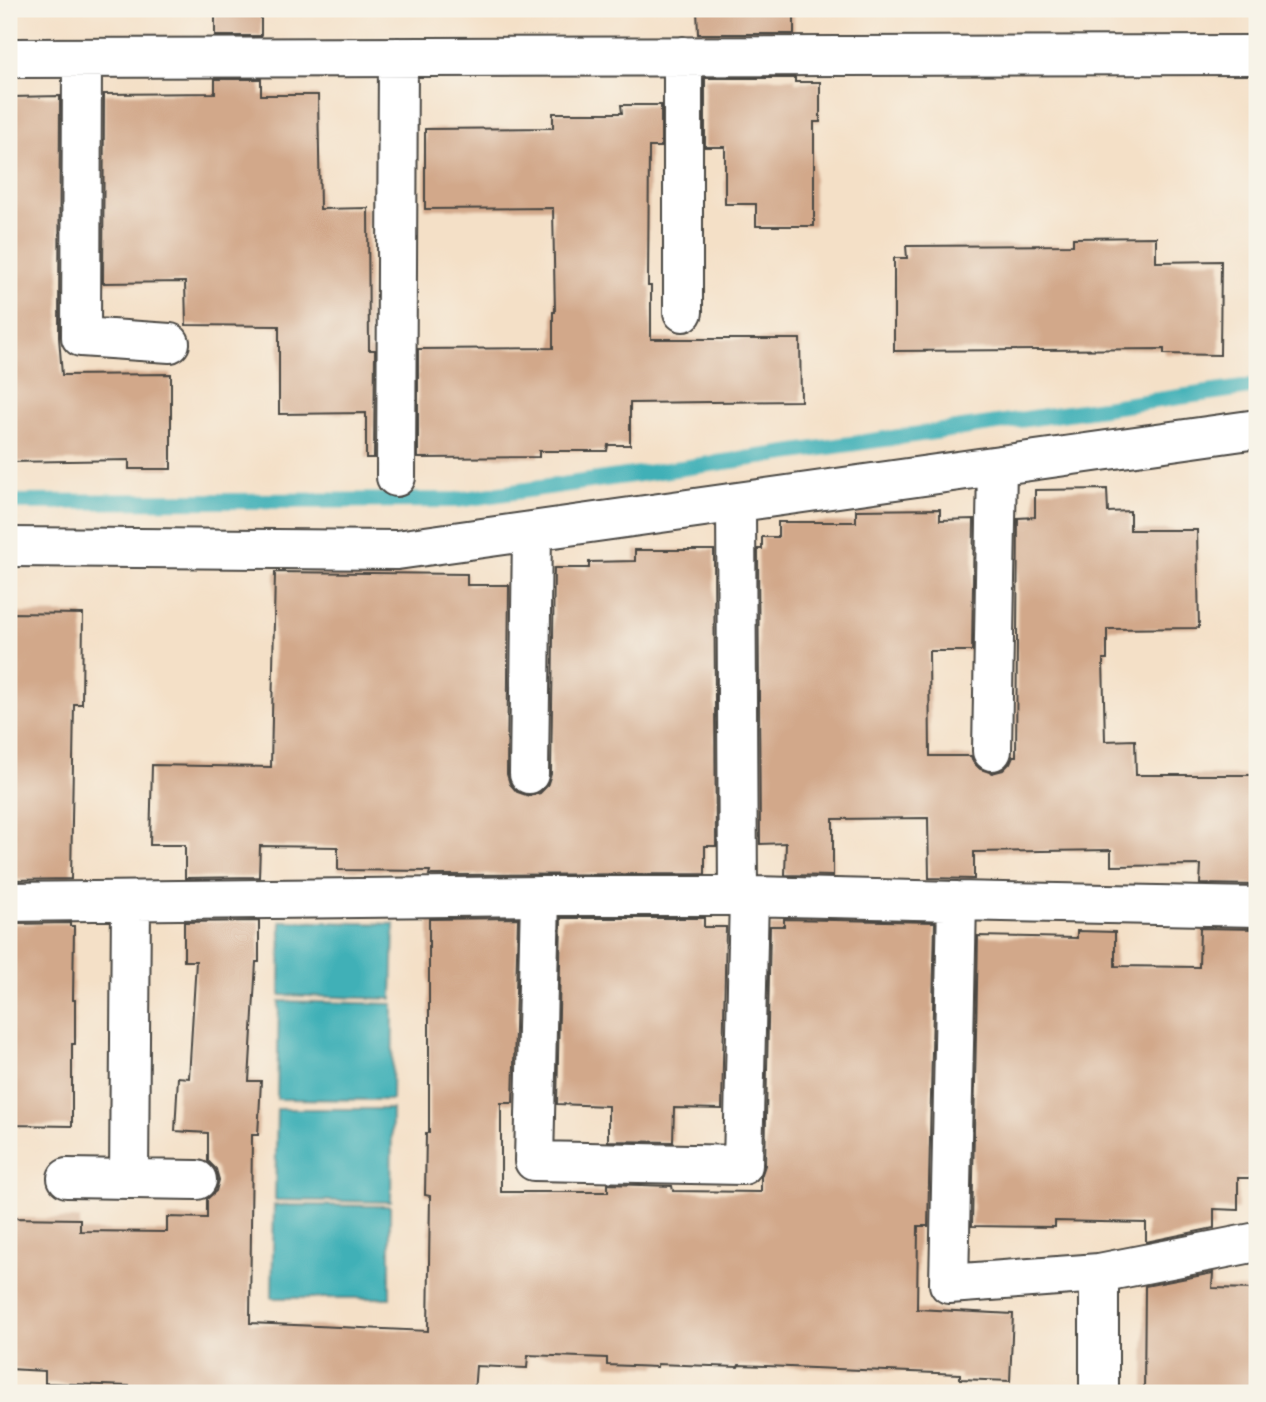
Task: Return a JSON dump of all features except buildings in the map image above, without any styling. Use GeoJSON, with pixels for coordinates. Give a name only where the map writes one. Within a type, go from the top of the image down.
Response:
{"type":"FeatureCollection","features":[{"type":"Feature","properties":{"kind":"street"},"geometry":{"type":"LineString","coordinates":[[9,58],[1257,55]]}},
{"type":"Feature","properties":{"kind":"street"},"geometry":{"type":"LineString","coordinates":[[682,312],[683,56]]}},
{"type":"Feature","properties":{"kind":"street"},"geometry":{"type":"LineString","coordinates":[[396,477],[398,57]]}},
{"type":"Feature","properties":{"kind":"street"},"geometry":{"type":"LineString","coordinates":[[82,58],[81,337],[170,344]]}},
{"type":"Feature","properties":{"kind":"street"},"geometry":{"type":"LineString","coordinates":[[9,547],[397,550],[1257,429]]}},
{"type":"Feature","properties":{"kind":"street"},"geometry":{"type":"LineString","coordinates":[[992,751],[997,466]]}},
{"type":"Feature","properties":{"kind":"street"},"geometry":{"type":"LineString","coordinates":[[540,896],[534,1161],[743,1165],[743,897],[736,503]]}},
{"type":"Feature","properties":{"kind":"street"},"geometry":{"type":"LineString","coordinates":[[529,774],[532,531]]}},
{"type":"Feature","properties":{"kind":"street"},"geometry":{"type":"LineString","coordinates":[[9,902],[540,896],[743,897],[1257,907]]}},
{"type":"Feature","properties":{"kind":"street"},"geometry":{"type":"LineString","coordinates":[[130,1180],[131,901]]}},
{"type":"Feature","properties":{"kind":"street"},"geometry":{"type":"LineString","coordinates":[[957,901],[949,1284],[1099,1273],[1257,1241]]}},
{"type":"Feature","properties":{"kind":"street"},"geometry":{"type":"LineString","coordinates":[[67,1178],[197,1180]]}},
{"type":"Feature","properties":{"kind":"street"},"geometry":{"type":"LineString","coordinates":[[1099,1273],[1099,1393]]}},
{"type":"Feature","properties":{"kind":"water"},"geometry":{"type":"Polygon","coordinates":[[[281,921],[394,924],[392,999],[280,995],[281,921]]]}},
{"type":"Feature","properties":{"kind":"water"},"geometry":{"type":"Polygon","coordinates":[[[279,1001],[393,1004],[392,1100],[277,1099],[279,1001]]]}},
{"type":"Feature","properties":{"kind":"water"},"geometry":{"type":"Polygon","coordinates":[[[277,1109],[392,1109],[391,1202],[275,1200],[277,1109]]]}},
{"type":"Feature","properties":{"kind":"water"},"geometry":{"type":"Polygon","coordinates":[[[274,1205],[390,1206],[390,1298],[272,1298],[274,1205]]]}},
{"type":"Feature","properties":{"kind":"waterway"},"geometry":{"type":"LineString","coordinates":[[9,502],[457,500],[1257,386]]}}]}
